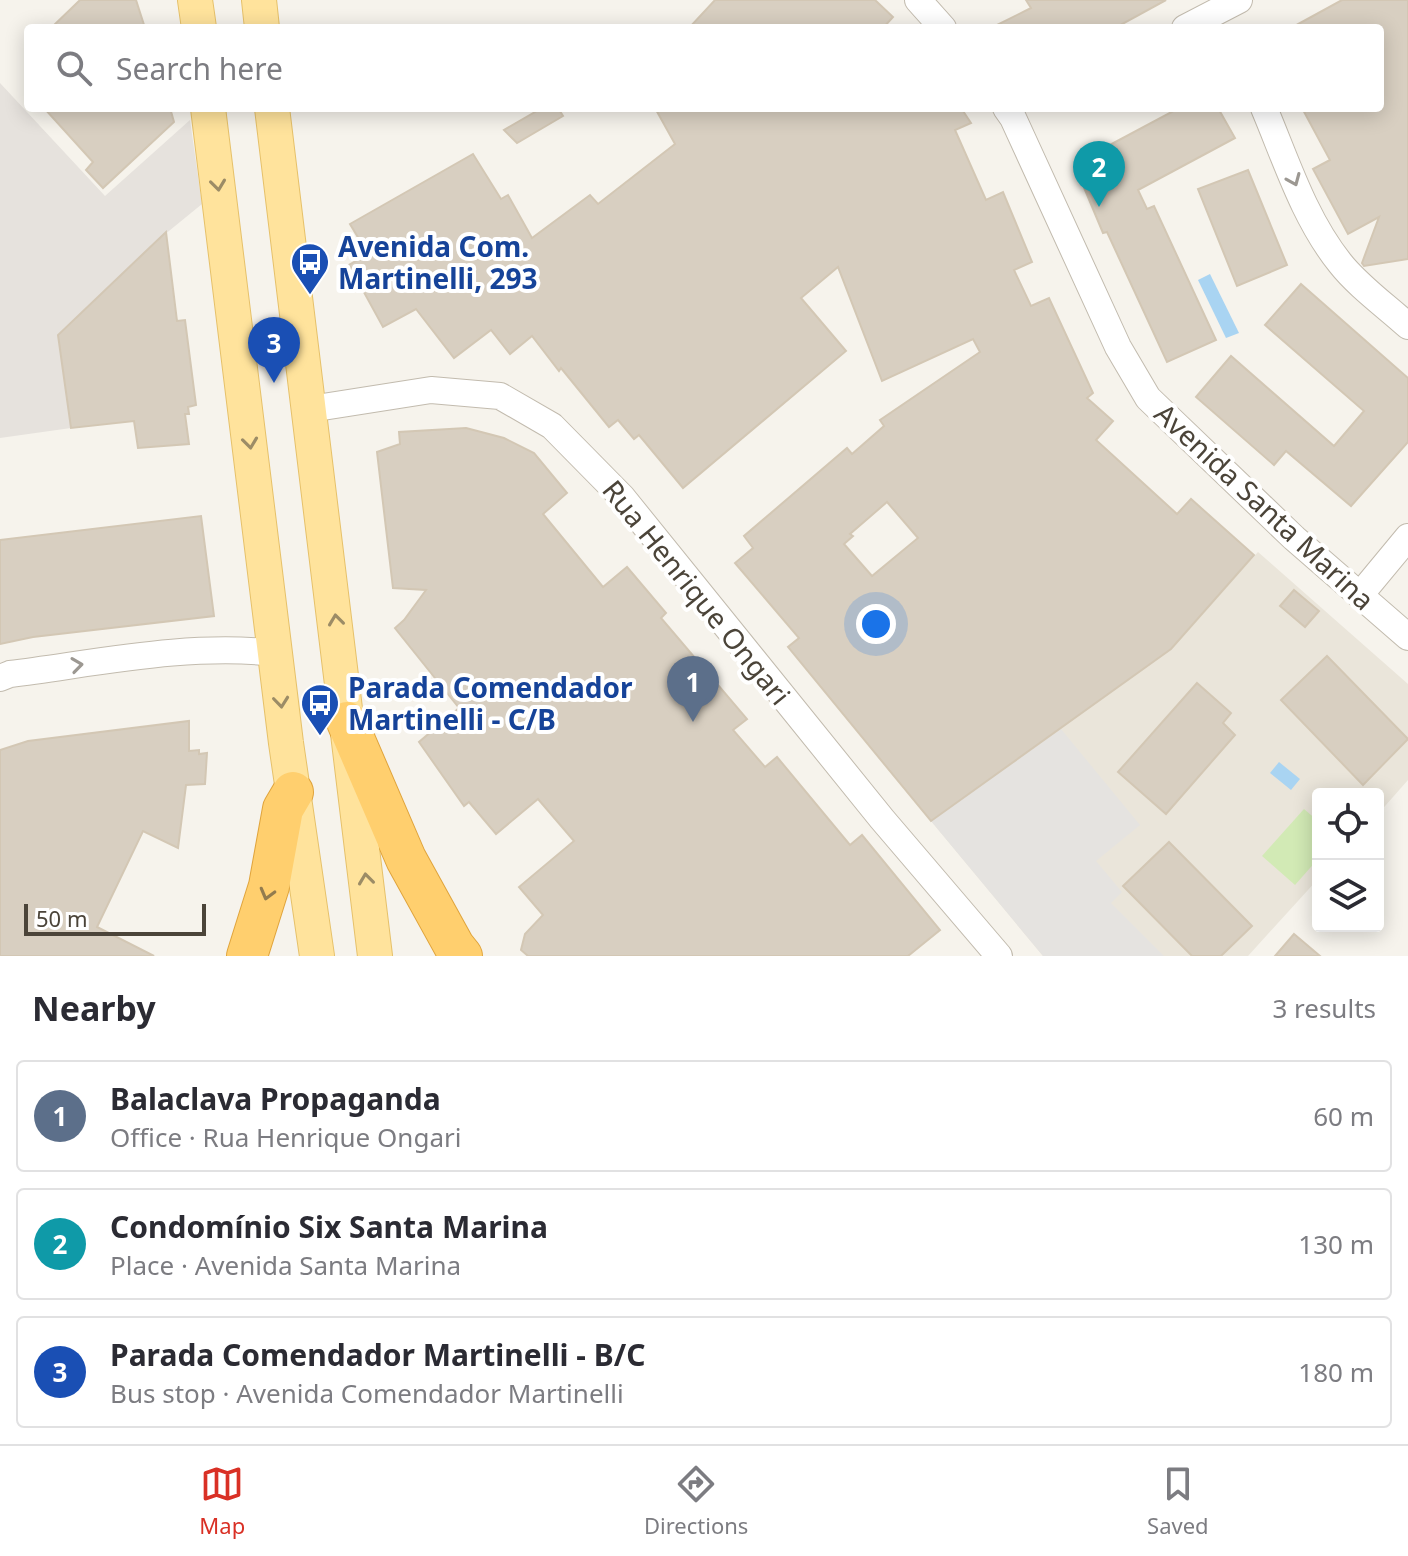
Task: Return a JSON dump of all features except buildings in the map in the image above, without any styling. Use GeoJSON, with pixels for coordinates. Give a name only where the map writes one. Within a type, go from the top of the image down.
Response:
{"type":"FeatureCollection","features":[{"type":"Feature","properties":{"kind":"highway"},"geometry":{"type":"LineString","coordinates":[[347,722],[406,859],[462,956]]}},
{"type":"Feature","properties":{"kind":"highway"},"geometry":{"type":"LineString","coordinates":[[247,956],[269,886],[283,809],[293,792]]}},
{"type":"Feature","properties":{"kind":"main road"},"geometry":{"type":"LineString","coordinates":[[195,0],[198,24]]}},
{"type":"Feature","properties":{"kind":"main road"},"geometry":{"type":"LineString","coordinates":[[259,0],[262,24]]}},
{"type":"Feature","properties":{"kind":"main road"},"geometry":{"type":"LineString","coordinates":[[208,112],[293,792],[317,956]]}},
{"type":"Feature","properties":{"kind":"main road"},"geometry":{"type":"LineString","coordinates":[[273,112],[375,956]]}},
{"type":"Feature","properties":{"kind":"street"},"geometry":{"type":"LineString","coordinates":[[918,0],[939,24]]}},
{"type":"Feature","properties":{"kind":"street"},"geometry":{"type":"LineString","coordinates":[[1196,24],[1231,12]]}},
{"type":"Feature","properties":{"kind":"street","name":"Avenida Santa Marina"},"geometry":{"type":"LineString","coordinates":[[1017,112],[1118,347],[1148,398],[1294,538],[1408,637]]}},
{"type":"Feature","properties":{"kind":"street"},"geometry":{"type":"LineString","coordinates":[[1266,112],[1302,199],[1323,239],[1342,266],[1408,326]]}},
{"type":"Feature","properties":{"kind":"street","name":"Rua Henrique Ongari"},"geometry":{"type":"LineString","coordinates":[[310,409],[431,390],[500,396],[552,426],[622,497],[882,819],[999,956]]}},
{"type":"Feature","properties":{"kind":"street"},"geometry":{"type":"LineString","coordinates":[[1360,595],[1408,537]]}},
{"type":"Feature","properties":{"kind":"street"},"geometry":{"type":"LineString","coordinates":[[0,678],[10,674],[124,659],[237,648],[276,653]]}},
{"type":"Feature","properties":{"kind":"shaded area"},"geometry":{"type":"Polygon","coordinates":[[[0,83],[105,196],[190,120],[202,204],[164,235],[59,335],[71,428],[0,438],[0,83]]]}},
{"type":"Feature","properties":{"kind":"shaded area"},"geometry":{"type":"Polygon","coordinates":[[[1258,552],[1408,684],[1408,780],[1384,807],[1384,788],[1312,788],[1312,886],[1248,956],[1043,956],[931,821],[1171,649],[1258,552]]]}},
{"type":"Feature","properties":{"kind":"shaded area"},"geometry":{"type":"Polygon","coordinates":[[[1061,729],[1140,825],[1096,861],[1122,892],[1111,903],[1164,956],[1043,956],[931,821],[1061,729]]]}},
{"type":"Feature","properties":{"kind":"green space"},"geometry":{"type":"Polygon","coordinates":[[[1304,809],[1312,816],[1312,866],[1295,885],[1262,856],[1304,809]]]}},
{"type":"Feature","properties":{"kind":"water"},"geometry":{"type":"Polygon","coordinates":[[[1210,274],[1239,333],[1226,338],[1198,280],[1210,274]]]}},
{"type":"Feature","properties":{"kind":"water"},"geometry":{"type":"Polygon","coordinates":[[[1279,762],[1300,779],[1291,790],[1270,773],[1279,762]]]}},
{"type":"Feature","properties":{"kind":"place","name":"Condomínio Six Santa Marina"},"geometry":{"type":"Point","coordinates":[1099,207]}},
{"type":"Feature","properties":{"kind":"place","name":"Avenida Com. Martinelli, 293"},"geometry":{"type":"Point","coordinates":[310,296]}},
{"type":"Feature","properties":{"kind":"place","name":"Parada Comendador Martinelli - B/C"},"geometry":{"type":"Point","coordinates":[274,383]}},
{"type":"Feature","properties":{"kind":"place","name":"Balaclava Propaganda"},"geometry":{"type":"Point","coordinates":[693,722]}},
{"type":"Feature","properties":{"kind":"place","name":"Parada Comendador Martinelli - C/B"},"geometry":{"type":"Point","coordinates":[320,737]}}]}
